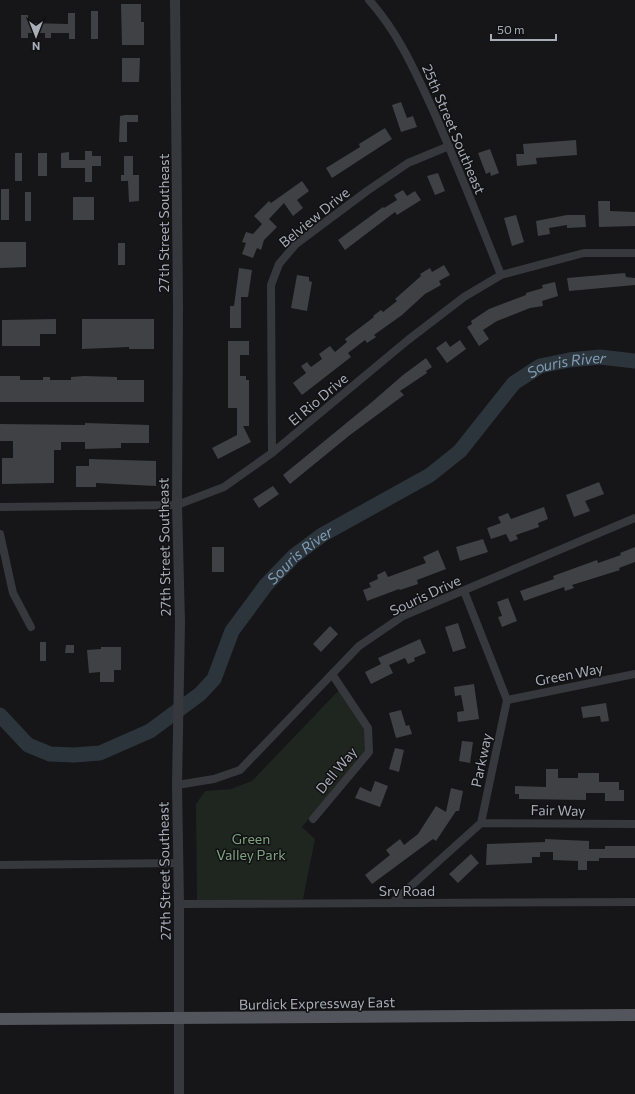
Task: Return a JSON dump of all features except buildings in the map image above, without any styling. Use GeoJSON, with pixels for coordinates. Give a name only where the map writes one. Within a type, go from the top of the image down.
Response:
{"type":"FeatureCollection","features":[{"type":"Feature","properties":{"kind":"main road","name":"Burdick Expressway East"},"geometry":{"type":"LineString","coordinates":[[0,1019],[635,1015]]}},
{"type":"Feature","properties":{"kind":"street","name":"27th Street Southeast"},"geometry":{"type":"LineString","coordinates":[[175,0],[178,298],[177,506],[179,674],[177,785],[179,863],[179,1094]]}},
{"type":"Feature","properties":{"kind":"street","name":"25th Street Southeast"},"geometry":{"type":"LineString","coordinates":[[369,0],[384,16],[409,57],[449,146],[501,275]]}},
{"type":"Feature","properties":{"kind":"street","name":"Belview Drive"},"geometry":{"type":"LineString","coordinates":[[272,454],[271,285],[279,264],[296,244],[367,190],[408,163],[449,146]]}},
{"type":"Feature","properties":{"kind":"street","name":"El Rio Drive"},"geometry":{"type":"LineString","coordinates":[[0,507],[177,506],[224,487],[272,454],[408,340],[464,297],[501,275],[584,253],[635,253]]}},
{"type":"Feature","properties":{"kind":"street","name":"Souris Drive"},"geometry":{"type":"LineString","coordinates":[[177,785],[214,779],[240,770],[358,646],[403,616],[635,518]]}},
{"type":"Feature","properties":{"kind":"street"},"geometry":{"type":"LineString","coordinates":[[0,534],[13,593],[31,627]]}},
{"type":"Feature","properties":{"kind":"street"},"geometry":{"type":"LineString","coordinates":[[464,591],[508,700]]}},
{"type":"Feature","properties":{"kind":"street","name":"Dell Way"},"geometry":{"type":"LineString","coordinates":[[313,819],[369,752],[368,728],[332,674]]}},
{"type":"Feature","properties":{"kind":"street","name":"Green Way"},"geometry":{"type":"LineString","coordinates":[[508,700],[635,674]]}},
{"type":"Feature","properties":{"kind":"street","name":"Parkway"},"geometry":{"type":"LineString","coordinates":[[481,823],[508,700]]}},
{"type":"Feature","properties":{"kind":"street"},"geometry":{"type":"LineString","coordinates":[[392,903],[481,823]]}},
{"type":"Feature","properties":{"kind":"street","name":"Fair Way"},"geometry":{"type":"LineString","coordinates":[[481,823],[635,824]]}},
{"type":"Feature","properties":{"kind":"street"},"geometry":{"type":"LineString","coordinates":[[0,865],[179,863]]}},
{"type":"Feature","properties":{"kind":"street","name":"Srv Road"},"geometry":{"type":"LineString","coordinates":[[179,904],[635,902]]}},
{"type":"Feature","properties":{"kind":"green space","name":"Green Valley Park"},"geometry":{"type":"Polygon","coordinates":[[[340,689],[366,727],[366,750],[302,827],[315,839],[303,899],[197,901],[196,804],[205,791],[231,789],[252,781],[340,689]]]}},
{"type":"Feature","properties":{"kind":"waterway","name":"Souris River"},"geometry":{"type":"LineString","coordinates":[[0,715],[28,745],[50,754],[74,755],[100,753],[150,731],[200,694],[214,679],[232,631],[266,585],[294,556],[322,535],[430,475],[460,451],[514,383],[540,366],[569,360],[600,357],[635,361]]}}]}
